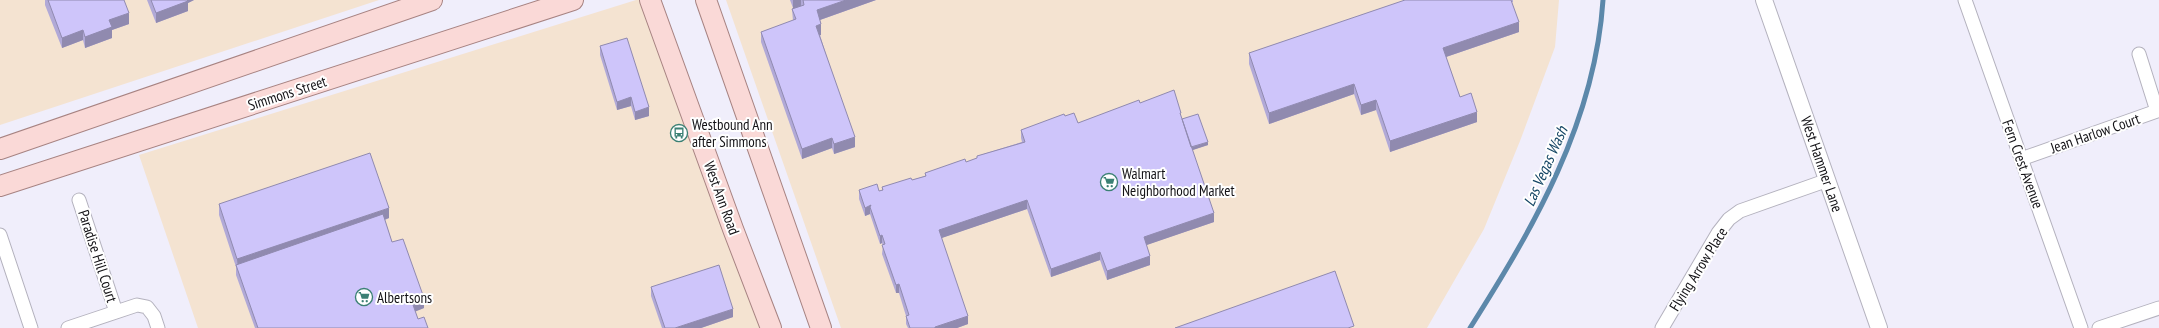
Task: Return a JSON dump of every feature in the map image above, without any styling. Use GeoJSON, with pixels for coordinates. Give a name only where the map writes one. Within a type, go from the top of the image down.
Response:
{"type":"FeatureCollection","features":[{"type":"Feature","properties":{"kind":"main road"},"geometry":{"type":"LineString","coordinates":[[0,149],[432,0]]}},
{"type":"Feature","properties":{"kind":"main road","name":"Simmons Street"},"geometry":{"type":"LineString","coordinates":[[0,186],[573,0]]}},
{"type":"Feature","properties":{"kind":"main road","name":"West Ann Road"},"geometry":{"type":"LineString","coordinates":[[650,0],[771,328]]}},
{"type":"Feature","properties":{"kind":"main road"},"geometry":{"type":"LineString","coordinates":[[706,0],[821,328]]}},
{"type":"Feature","properties":{"kind":"street","name":"West Hammer Lane"},"geometry":{"type":"LineString","coordinates":[[1764,0],[1879,328]]}},
{"type":"Feature","properties":{"kind":"street","name":"Fern Crest Avenue"},"geometry":{"type":"LineString","coordinates":[[1965,0],[2081,328]]}},
{"type":"Feature","properties":{"kind":"street","name":"Jean Harlow Court"},"geometry":{"type":"LineString","coordinates":[[2021,159],[2157,111],[2139,54]]}},
{"type":"Feature","properties":{"kind":"street","name":"Flying Arrow Place"},"geometry":{"type":"LineString","coordinates":[[1662,328],[1714,239],[1729,219],[1740,211],[1828,180]]}},
{"type":"Feature","properties":{"kind":"street","name":"Paradise Hill Court"},"geometry":{"type":"LineString","coordinates":[[79,200],[116,312]]}},
{"type":"Feature","properties":{"kind":"street"},"geometry":{"type":"LineString","coordinates":[[0,235],[31,328]]}},
{"type":"Feature","properties":{"kind":"street"},"geometry":{"type":"LineString","coordinates":[[68,328],[138,305],[147,307],[154,316],[158,328]]}},
{"type":"Feature","properties":{"kind":"street"},"geometry":{"type":"LineString","coordinates":[[2099,328],[2159,308]]}},
{"type":"Feature","properties":{"kind":"shaded area"},"geometry":{"type":"Polygon","coordinates":[[[0,0],[379,0],[0,125],[0,0]]]}},
{"type":"Feature","properties":{"kind":"shaded area"},"geometry":{"type":"Polygon","coordinates":[[[636,0],[642,0],[761,328],[198,328],[139,155],[636,0]]]}},
{"type":"Feature","properties":{"kind":"shaded area"},"geometry":{"type":"Polygon","coordinates":[[[726,0],[1559,0],[1555,47],[1520,141],[1484,229],[1427,328],[841,328],[726,0]]]}},
{"type":"Feature","properties":{"kind":"building"},"geometry":{"type":"Polygon","coordinates":[[[48,0],[124,0],[129,13],[109,20],[112,27],[85,37],[83,30],[62,38],[48,0]]]}},
{"type":"Feature","properties":{"kind":"building"},"geometry":{"type":"Polygon","coordinates":[[[151,0],[187,0],[188,1],[156,13],[151,0]]]}},
{"type":"Feature","properties":{"kind":"building"},"geometry":{"type":"Polygon","coordinates":[[[803,0],[846,0],[817,10],[821,24],[816,26],[855,137],[834,144],[832,138],[802,149],[761,32],[796,19],[792,9],[804,5],[803,0]]]}},
{"type":"Feature","properties":{"kind":"building"},"geometry":{"type":"Polygon","coordinates":[[[1405,0],[1511,0],[1519,22],[1443,48],[1460,97],[1471,93],[1477,112],[1390,141],[1376,100],[1361,105],[1354,84],[1269,113],[1249,53],[1405,0]]]}},
{"type":"Feature","properties":{"kind":"building"},"geometry":{"type":"Polygon","coordinates":[[[627,38],[649,107],[635,112],[631,97],[617,102],[600,46],[627,38]]]}},
{"type":"Feature","properties":{"kind":"building"},"geometry":{"type":"Polygon","coordinates":[[[1174,90],[1180,113],[1214,213],[1144,237],[1150,256],[1107,271],[1100,252],[1051,269],[1027,200],[939,230],[968,316],[935,328],[910,328],[906,316],[909,315],[899,284],[896,285],[882,245],[885,244],[882,235],[880,236],[870,207],[871,205],[865,208],[859,190],[877,184],[879,191],[883,190],[882,187],[911,178],[912,180],[926,176],[925,173],[965,159],[966,162],[977,158],[977,156],[1025,142],[1021,130],[1064,114],[1065,116],[1074,113],[1078,123],[1139,100],[1140,103],[1174,90]]]}},
{"type":"Feature","properties":{"kind":"building"},"geometry":{"type":"Polygon","coordinates":[[[1198,114],[1208,142],[1191,147],[1182,119],[1198,114]]]}},
{"type":"Feature","properties":{"kind":"building"},"geometry":{"type":"Polygon","coordinates":[[[370,153],[389,208],[237,259],[219,204],[370,153]]]}},
{"type":"Feature","properties":{"kind":"building"},"geometry":{"type":"Polygon","coordinates":[[[383,214],[392,242],[403,239],[424,298],[412,302],[418,319],[424,317],[428,328],[258,328],[236,265],[383,214]]]}},
{"type":"Feature","properties":{"kind":"building"},"geometry":{"type":"Polygon","coordinates":[[[719,265],[733,309],[675,328],[665,328],[651,287],[719,265]]]}},
{"type":"Feature","properties":{"kind":"building"},"geometry":{"type":"Polygon","coordinates":[[[1335,271],[1354,326],[1348,328],[1175,328],[1335,271]]]}},
{"type":"Feature","properties":{"kind":"waterway","name":"Las Vegas Wash"},"geometry":{"type":"LineString","coordinates":[[1470,328],[1517,251],[1558,172],[1588,89],[1598,45],[1603,0]]}},
{"type":"Feature","properties":{"kind":"place","name":"Westbound Ann after Simmons"},"geometry":{"type":"Point","coordinates":[679,133]}},
{"type":"Feature","properties":{"kind":"place","name":"Walmart Neighborhood Market"},"geometry":{"type":"Point","coordinates":[1109,182]}},
{"type":"Feature","properties":{"kind":"place","name":"Albertsons"},"geometry":{"type":"Point","coordinates":[364,297]}}]}
